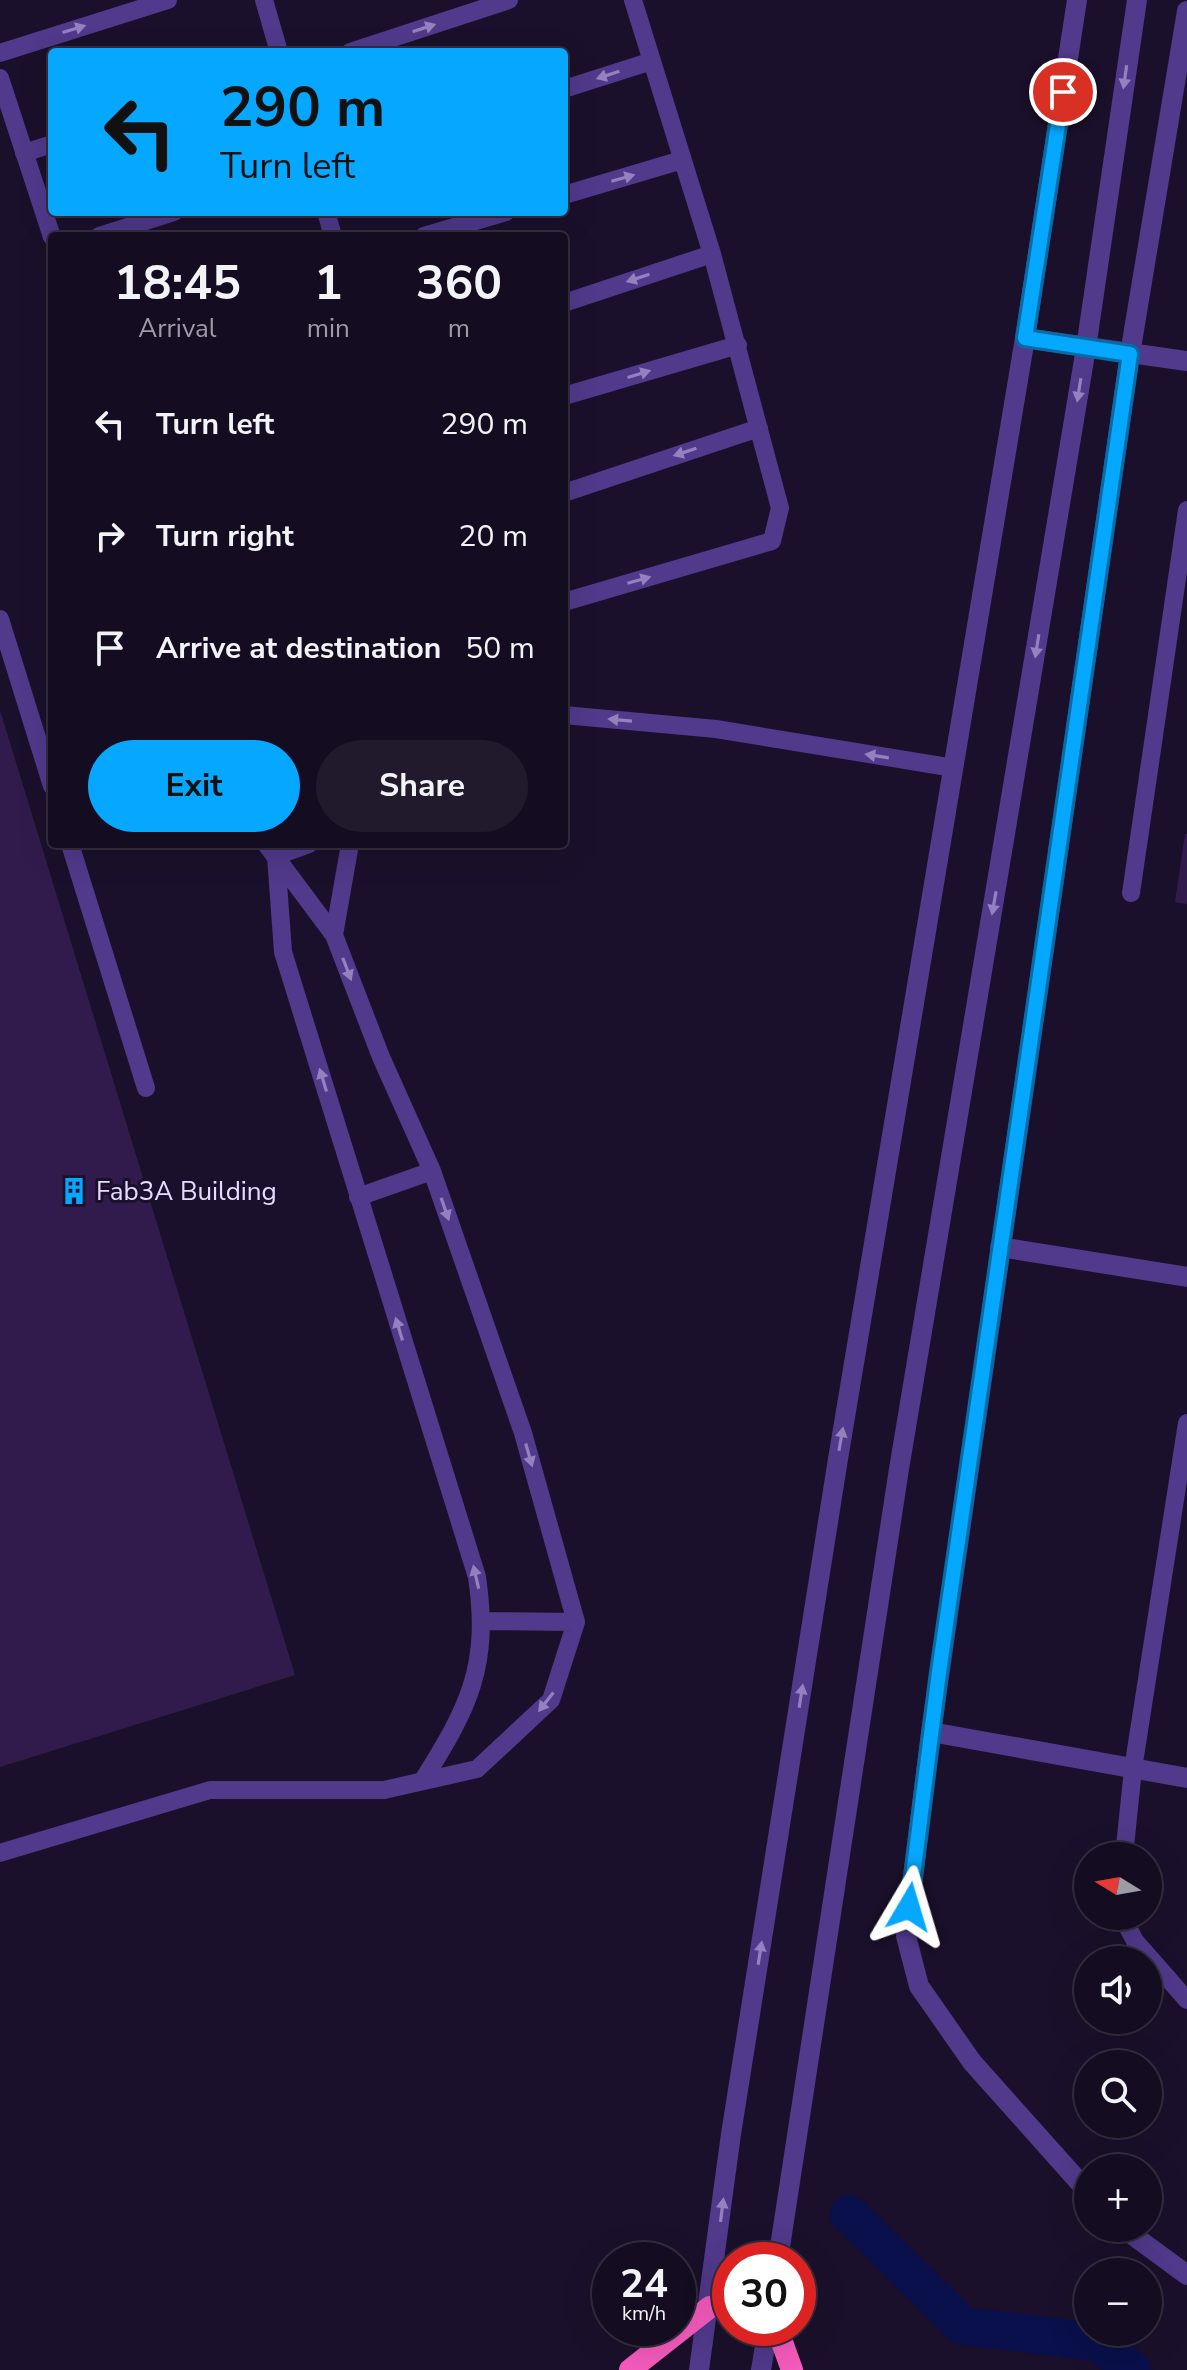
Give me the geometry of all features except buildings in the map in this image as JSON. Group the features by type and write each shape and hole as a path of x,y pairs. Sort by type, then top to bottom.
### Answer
{"highway":[{"path":"630,2370 710,2307"},
{"path":"783,2346 792,2370"}],"street":[{"path":"699,2370 710,2307 731,2134 833,1491 1025,338 1077,0"},
{"path":"781,2242 899,1469 1086,348 1137,0"},
{"path":"1074,2176 972,2062 919,1986 906,1936 931,1732 1130,354 1187,11"},
{"path":"1025,338 1187,361"},
{"path":"1000,1247 1187,1277"},
{"path":"931,1732 1187,1778"},
{"path":"1142,2242 1187,2275"},
{"path":"761,2370 765,2346"}],"lane":[{"path":"0,53 168,0"},
{"path":"264,0 278,48"},
{"path":"362,48 509,0"},
{"path":"568,601 772,541 780,508 712,254 633,0"},
{"path":"568,88 652,61"},
{"path":"0,78 50,232"},
{"path":"24,153 48,145"},
{"path":"568,194 682,160"},
{"path":"112,232 162,216"},
{"path":"438,232 492,216"},
{"path":"568,302 712,254"},
{"path":"568,395 738,345"},
{"path":"568,492 759,428"},
{"path":"1131,893 1187,510"},
{"path":"0,619 48,773"},
{"path":"568,715 716,729 954,768"},
{"path":"71,848 146,1088"},
{"path":"334,935 349,848"},
{"path":"0,1853 210,1790 384,1790 477,1769 551,1700 576,1622 523,1433 432,1171 381,1057 334,935 271,850"},
{"path":"271,850 283,952 477,1577 484,1621 482,1652 461,1720 423,1780"},
{"path":"358,1197 432,1171"},
{"path":"1125,1842 1133,1769 1187,1423"},
{"path":"484,1621 576,1622"},
{"path":"1129,1930 1135,1941 1187,2000"}],"waterway":[{"path":"849,2214 963,2326 1097,2342 1132,2370"}],"place":[{"name":"Fab3A Building","path":"74,1191"}],"route":[{"path":"909,1907 939,1672 1130,354 1025,338 1063,92"}]}
